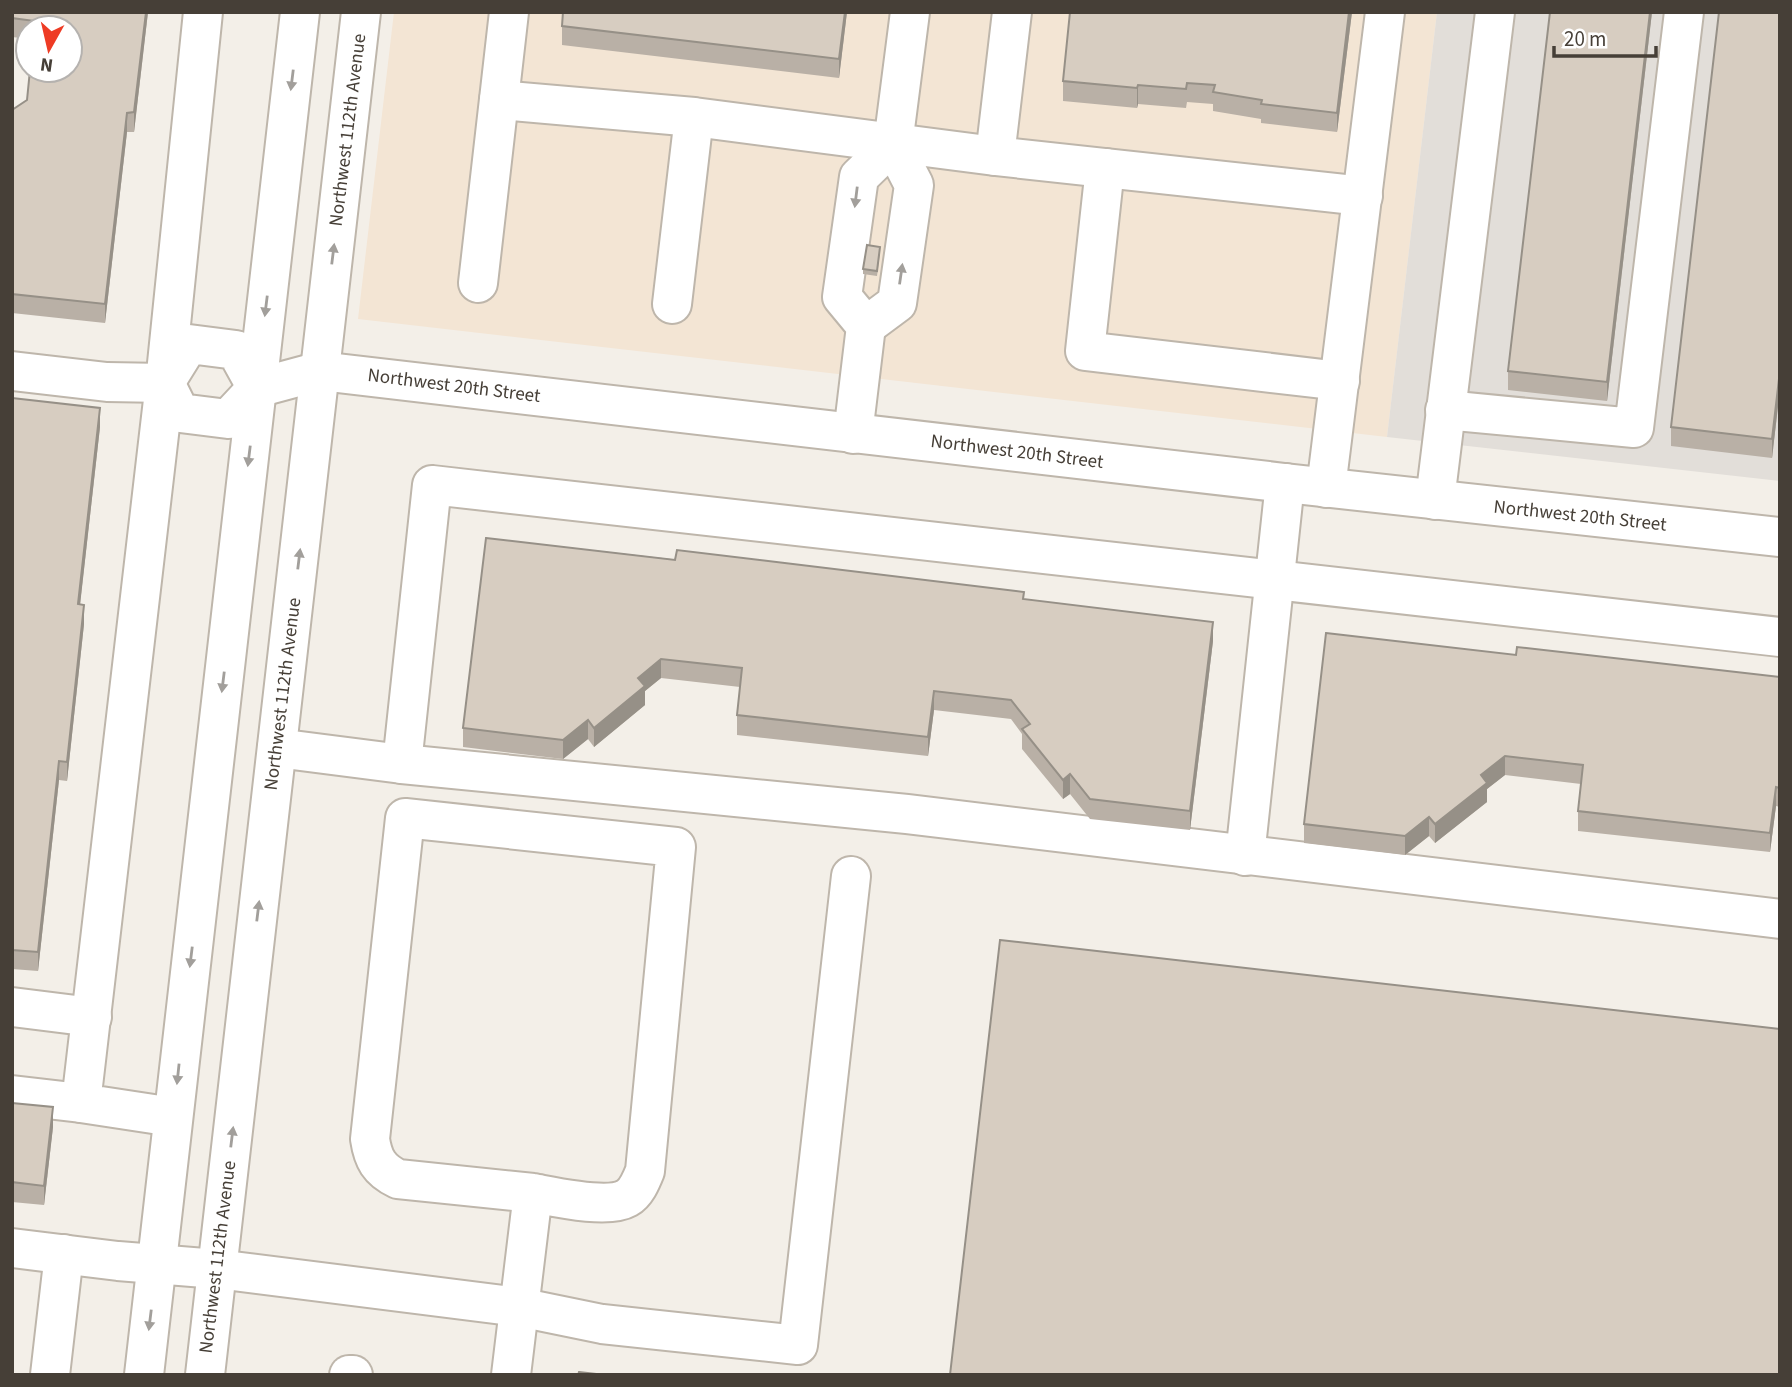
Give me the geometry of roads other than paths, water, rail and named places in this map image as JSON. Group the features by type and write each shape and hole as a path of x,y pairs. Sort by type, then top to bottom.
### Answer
{"street":[{"path":"81,1103 165,383 203,12"},
{"path":"144,1375 300,12"},
{"name":"Northwest 112th Avenue","path":"205,1375 361,12"},
{"path":"478,283 509,12"},
{"path":"853,433 866,326 897,303 914,185 894,144 909,12"},
{"path":"995,156 1012,12"},
{"path":"1326,488 1385,12"},
{"path":"1435,500 1494,12"},
{"path":"1445,410 1634,428 1684,12"},
{"path":"499,100 694,117 995,156 1363,196"},
{"path":"671,304 694,117"},
{"path":"866,326 842,297 859,177 894,144"},
{"path":"1105,168 1085,351 1340,381"},
{"path":"165,383 189,344 236,350 257,388"},
{"path":"12,371 107,382 165,383"},
{"name":"Northwest 20th Street","path":"257,388 320,371 1326,488 1780,537"},
{"path":"165,383 180,413 228,419 257,388"},
{"path":"1245,856 1285,483"},
{"path":"402,764 432,485 1780,637"},
{"path":"277,748 402,764 907,814 1780,919"},
{"path":"405,817 676,846 645,1171 640,1183 628,1198 613,1204 533,1193 398,1179 378,1166 373,1155 370,1139 405,817"},
{"path":"12,1248 217,1269 519,1307 602,1324 797,1345 851,876"},
{"path":"12,1007 92,1017"},
{"path":"12,1095 173,1117"},
{"path":"511,1375 533,1193"},
{"path":"50,1375 64,1254"}]}
